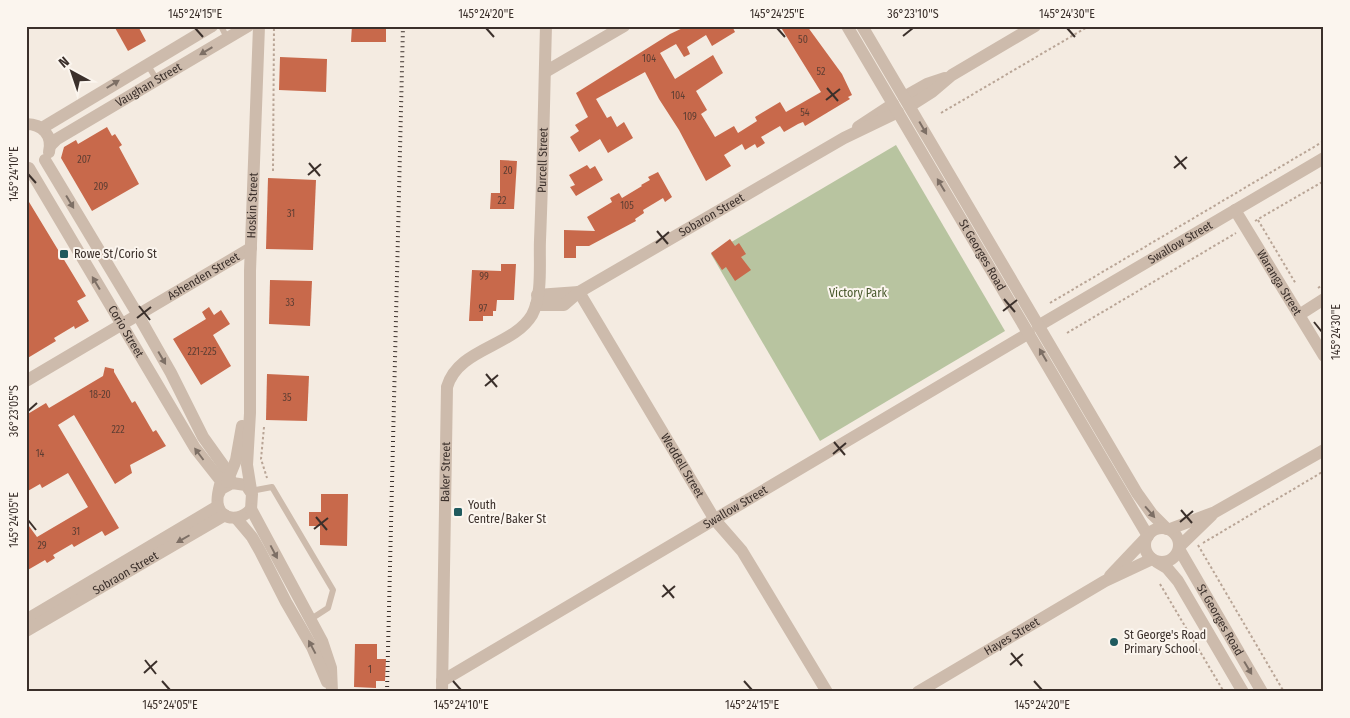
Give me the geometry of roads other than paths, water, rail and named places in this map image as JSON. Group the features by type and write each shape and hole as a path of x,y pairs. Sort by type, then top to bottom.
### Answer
{"street":[{"name":"Vaughan Street","path":"42,128 212,26"},
{"name":"Vaughan Street","path":"51,145 57,139 248,26"},
{"name":"Hoskin Street","path":"251,491 247,465 250,413 251,248 259,26"},
{"name":"Purcell Street","path":"536,300 546,26"},
{"path":"545,72 624,26"},
{"path":"907,101 932,92 952,75 1035,26"},
{"name":"St Georges Road","path":"856,28 879,54 907,101 932,157"},
{"name":"St Georges Road","path":"856,28 867,60 895,108 932,157 1134,499 1147,537"},
{"path":"867,60 879,54"},
{"name":"Sobaron Street","path":"536,300 564,305 579,292 907,101"},
{"path":"26,124 42,128 46,132 51,145 45,160 41,164 28,167"},
{"name":"Swallow Street","path":"442,686 1034,329 1324,158"},
{"name":"Corio Street","path":"45,160 138,315 229,481"},
{"name":"Corio Street","path":"28,167 120,326 195,448 220,481 224,509 252,538 312,647 331,692"},
{"name":"Waranga Street","path":"1235,210 1324,356"},
{"name":"Ashenden Street","path":"26,381 251,248"},
{"name":"Weddell Street","path":"579,292 715,520 742,551 825,690"},
{"path":"1299,315 1324,299"},
{"name":"Baker Street","path":"442,686 447,387 454,372 473,357 523,325 536,300"},
{"name":"Hoskin Street","path":"229,481 236,460 249,385"},
{"path":"1215,512 1179,548 1173,559 1163,562 1154,560 1145,549 1147,537 1156,529 1168,529 1215,512 1324,450"},
{"path":"229,481 246,485 251,491 254,500 251,509 244,516 224,509 229,481"},
{"name":"St Georges Road","path":"1134,499 1168,529"},
{"name":"Sobraon Street","path":"26,620 224,509"},
{"name":"Sobraon Street","path":"26,631 224,509"},
{"name":"Corio Street","path":"251,509 327,652 331,692"},
{"path":"1168,529 1177,536 1179,548"},
{"name":"Hayes Street","path":"1105,581 1147,537"},
{"name":"St Georges Road","path":"1179,548 1262,692"},
{"name":"St Georges Road","path":"1154,560 1167,568 1182,589 1243,692"},
{"name":"Hayes Street","path":"918,692 1105,581 1154,560"},
{"path":"1182,589 1197,581"},
{"path":"1202,622 1217,614"}],"lane":[{"path":"221,26 228,38"},
{"path":"147,64 157,80"},
{"path":"251,491 272,487 334,590 328,608 311,619"}],"railway":[{"path":"387,692 403,26"}],"place":[{"name":"Rowe St/Corio St","path":"64,254"},
{"name":"Youth Centre/Baker St","path":"458,512"},
{"name":"St George's Road Primary School","path":"1114,642"}],"park label":[{"name":"Victory Park","path":"858,293"}]}
